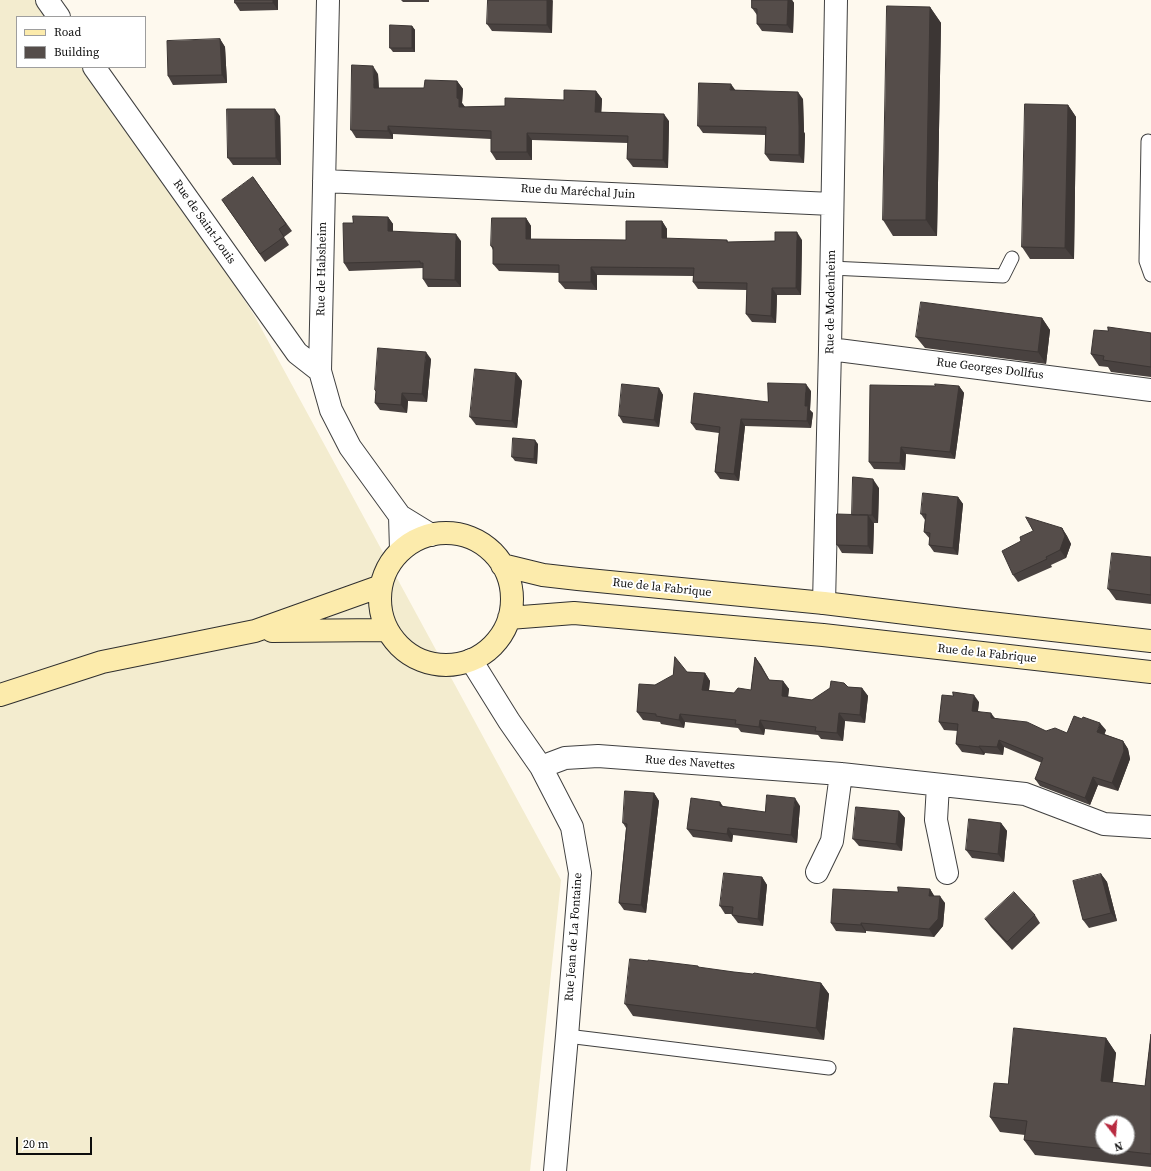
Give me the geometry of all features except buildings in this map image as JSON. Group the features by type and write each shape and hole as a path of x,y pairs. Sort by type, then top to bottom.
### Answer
{"main road":[{"path":"447,533 464,535 479,542 492,552 502,564 508,577 512,605 509,618 501,635 488,650 471,660 452,664 433,663 415,657 399,645 387,630 381,608 381,586 385,573 392,560 401,550 415,540 431,535 447,533"},
{"name":"Rue de la Fabrique","path":"502,564 544,575 824,603 1151,641"},
{"path":"0,695 102,662 255,631 381,586"},
{"path":"823,635 824,603"},
{"name":"Rue de la Fabrique","path":"509,618 574,613 823,635 1151,672"},
{"path":"255,631 387,630"}],"street":[{"path":"47,0 58,16"},
{"name":"Rue de Habsheim","path":"328,0 320,371 331,410 350,446 400,516 431,535"},
{"name":"Rue de Modenheim","path":"824,603 836,0"},
{"name":"Rue de Saint-Louis","path":"95,68 297,353 320,371"},
{"name":"Rue du Maréchal Juin","path":"324,181 832,204"},
{"name":"Rue Georges Dollfus","path":"830,349 1151,390"},
{"path":"400,516 401,550"},
{"name":"Rue Jean de La Fontaine","path":"471,660 509,721 541,767 572,827 580,873 555,1171"},
{"name":"Rue des Navettes","path":"541,767 565,758 598,756 841,774 1025,794 1104,824 1151,827"},
{"path":"817,872 832,840 841,774"},
{"path":"938,785 936,820 946,873"}],"lane":[{"path":"1148,141 1146,261 1151,275"},
{"path":"831,268 1003,276 1012,258"},
{"path":"567,1036 829,1068"}],"shaded area":[{"path":"0,0 43,0 55,16 16,16 16,68 94,68 254,315 561,880 530,1171 0,1171"}]}
